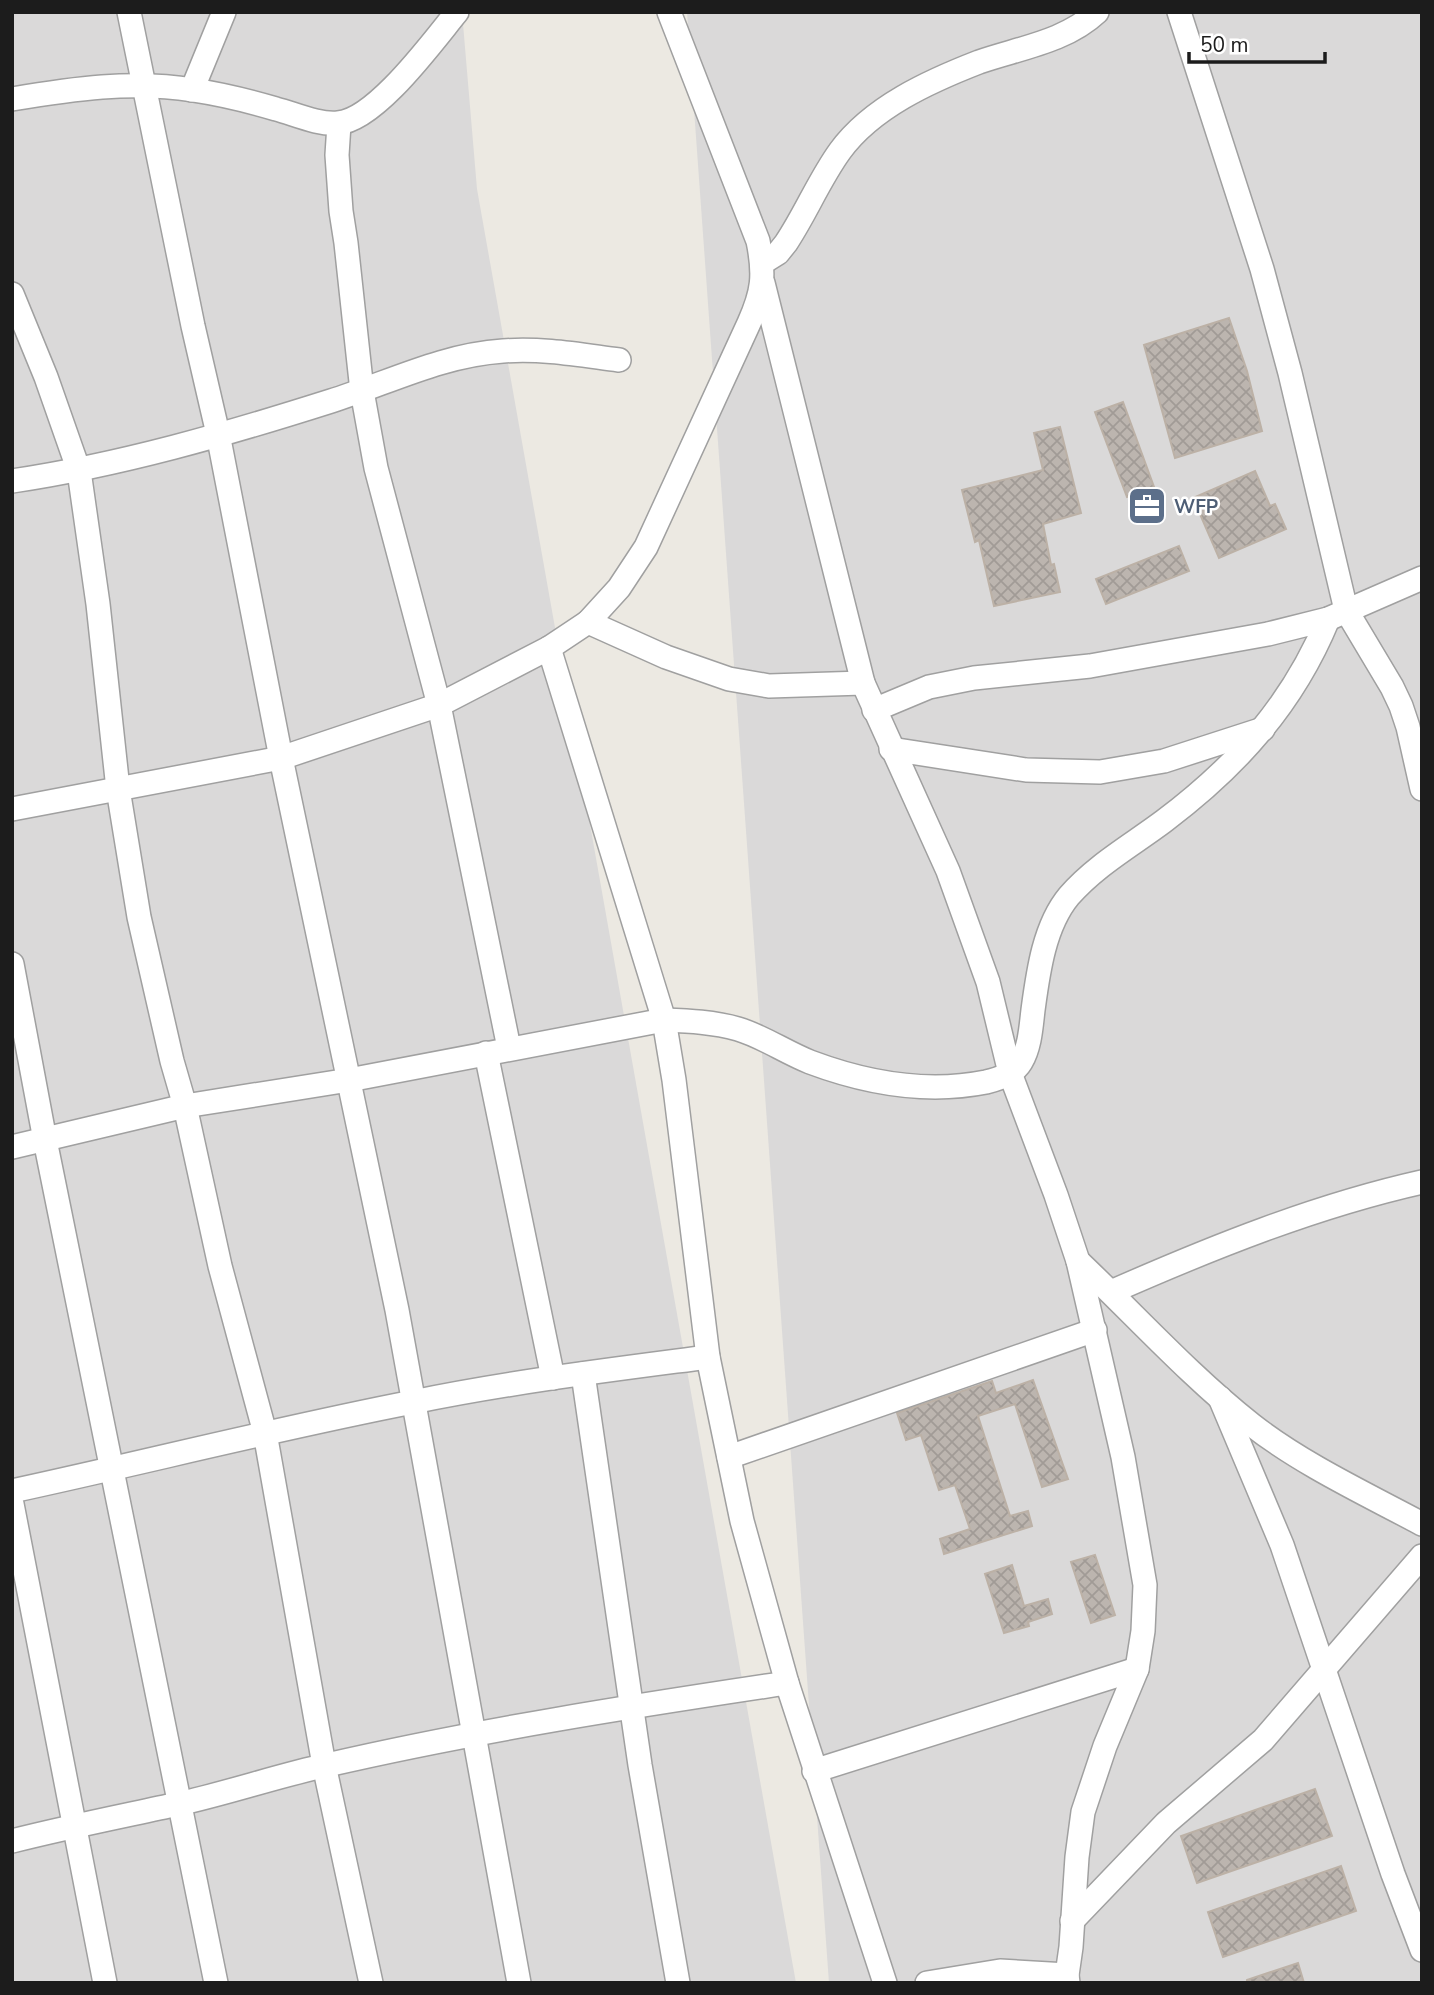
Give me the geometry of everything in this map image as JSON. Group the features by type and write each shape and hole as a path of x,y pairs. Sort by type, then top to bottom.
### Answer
{"street":[{"path":"129,12 415,1401 519,1983"},
{"path":"192,90 224,12"},
{"path":"12,99 92,86 144,86 192,90 307,119 339,124 363,113 385,97 457,12"},
{"path":"669,12 758,241 762,273 863,683 948,871 988,982 1010,1073 1056,1195 1077,1261 1123,1457 1145,1585 1143,1631 1137,1669 1105,1746 1083,1812 1067,1979 1000,1971 927,1983"},
{"path":"12,809 281,758 439,705 548,648 588,622 619,588 646,547 750,323 758,304 762,273 786,243 822,178 842,149 865,125 899,100 983,61 1032,47 1065,33 1097,12"},
{"path":"1179,12 1262,269 1290,373 1337,615 1392,687 1408,727 1422,789"},
{"path":"339,124 337,155 341,211 362,391 376,468 439,705 509,1048"},
{"path":"12,294 46,377 79,471 99,604 118,789 139,917 220,1266 265,1433 324,1765 371,1983"},
{"path":"12,481 79,471 218,434 362,391 461,356 544,349 619,360"},
{"path":"874,710 929,687 974,678 1090,666 1268,634 1337,615 1422,578"},
{"path":"12,1147 185,1106 349,1080 664,1020 695,1021 739,1030 809,1061 872,1082 910,1086 969,1084 998,1079 1010,1073 1024,1056 1030,1038 1043,955 1052,924 1068,898 1103,865 1200,794 1231,765 1263,729 1295,685 1337,615"},
{"path":"588,622 666,657 729,679 769,686 863,683"},
{"path":"548,648 664,1020 676,1093 708,1357 742,1521 814,1771 885,1983"},
{"path":"891,749 1026,770 1100,772 1164,761 1263,729"},
{"path":"12,964 45,1140 216,1983"},
{"path":"486,1053 553,1378"},
{"path":"1111,1292 1246,1237 1380,1191 1422,1182"},
{"path":"1077,1261 1171,1354 1255,1427 1422,1524"},
{"path":"730,1457 1095,1330"},
{"path":"12,1490 415,1401 553,1378 708,1357"},
{"path":"583,1374 631,1706 678,1983"},
{"path":"1220,1398 1282,1545 1392,1874 1422,1950"},
{"path":"12,1504 105,1983"},
{"path":"1072,1922 1166,1823 1263,1740 1422,1556"},
{"path":"814,1771 1137,1669"},
{"path":"12,1841 179,1804 324,1765 474,1734 631,1706 787,1683"}],"shaded area":[{"path":"12,12 462,12 477,189 796,1983 12,1983"},
{"path":"687,12 1422,12 1422,1983 829,1983"}],"building":[{"path":"1229,318 1247,371 1262,431 1175,458 1144,345"},
{"path":"1123,402 1154,487 1127,497 1095,412"},
{"path":"1060,427 1081,513 1043,524 1051,565 1054,564 1060,592 994,606 979,540 975,542 962,490 1043,470 1034,433"},
{"path":"1255,471 1270,506 1275,504 1286,529 1219,558 1193,498"},
{"path":"1179,546 1189,571 1106,604 1096,579"},
{"path":"1033,1380 1068,1479 1042,1487 1015,1404 978,1416 1010,1516 1028,1511 1032,1526 944,1554 940,1539 970,1529 955,1485 939,1490 921,1435 906,1440 897,1413 992,1381 996,1393"},
{"path":"1095,1555 1115,1615 1091,1623 1071,1562"},
{"path":"1012,1565 1024,1606 1048,1599 1052,1614 1028,1622 1029,1626 1004,1633 985,1574"},
{"path":"1315,1789 1332,1836 1197,1883 1181,1836"},
{"path":"1341,1866 1356,1911 1223,1957 1208,1912"},
{"path":"1298,1963 1304,1983 1247,1983 1247,1980"}],"place":[{"name":"WFP","path":"1147,506"}]}
